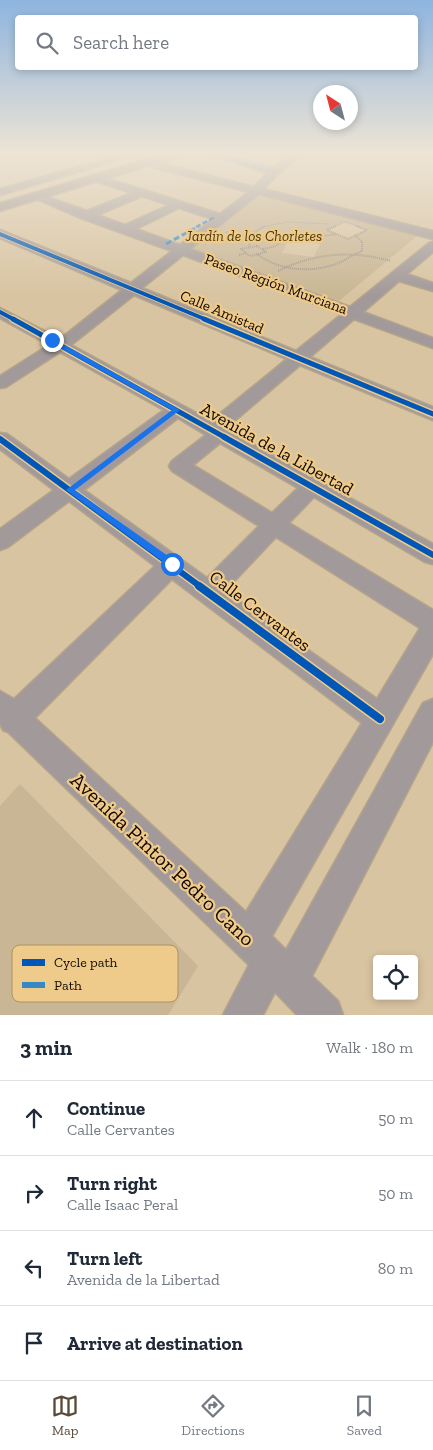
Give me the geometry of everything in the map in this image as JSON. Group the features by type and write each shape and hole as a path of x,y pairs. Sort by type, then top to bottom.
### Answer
{"main road":[{"path":"0,207 21,200"}],"street":[{"name":"Paseo Región Murciana","path":"46,200 355,312 433,343"},
{"path":"86,216 123,200"},
{"path":"163,200 215,221"},
{"path":"3,376 68,340 243,200"},
{"path":"293,200 433,236"},
{"path":"124,230 177,205"},
{"path":"166,244 215,221"},
{"name":"Calle Amistad","path":"0,234 433,414"},
{"path":"215,432 433,246"},
{"path":"404,271 433,287"},
{"name":"Avenida de la Libertad","path":"0,312 433,555"},
{"path":"0,541 177,410"},
{"name":"Avenida de la Libertad","path":"215,432 178,466 433,623"},
{"name":"Calle Cervantes","path":"0,439 380,718"},
{"path":"209,592 312,486"},
{"path":"6,712 172,564"},
{"path":"242,1015 270,961 380,718 433,630"},
{"name":"Avenida Pintor Pedro Cano","path":"6,712 270,961 324,1015"},
{"path":"270,961 433,713"}],"path":[{"path":"215,221 248,236 284,240 337,234"},
{"path":"248,236 256,229 272,223 291,221 336,226"},
{"path":"345,222 367,230 348,239 337,234 326,230 345,222"},
{"path":"248,236 250,247"},
{"path":"257,254 264,261 285,267 307,268 332,265 362,251 362,242 355,236"},
{"path":"262,250 276,246 284,240"},
{"path":"257,246 266,252 250,256 242,250 250,247 257,246"},
{"path":"231,256 246,253"},
{"path":"265,280 285,267 314,258 352,255 386,259 404,271"}],"green space":[{"name":"Jardín de los Chorletes","path":"248,200 280,200 417,236 339,301 189,248","holes":["345,222 366,230 348,239 327,230","288,240 319,244 314,257 282,253"]},
{"path":"20,784 177,945 12,945 12,1002 176,1002 168,1015 0,1015 0,806"},
{"path":"178,946 198,966 178,999"}],"marked path":[{"path":"166,244 215,217"}],"cycle path":[{"path":"0,234 433,414"},
{"path":"0,312 433,555"},
{"path":"0,439 380,719"}],"route":[{"path":"52,340 177,410 70,490 172,564"}]}
